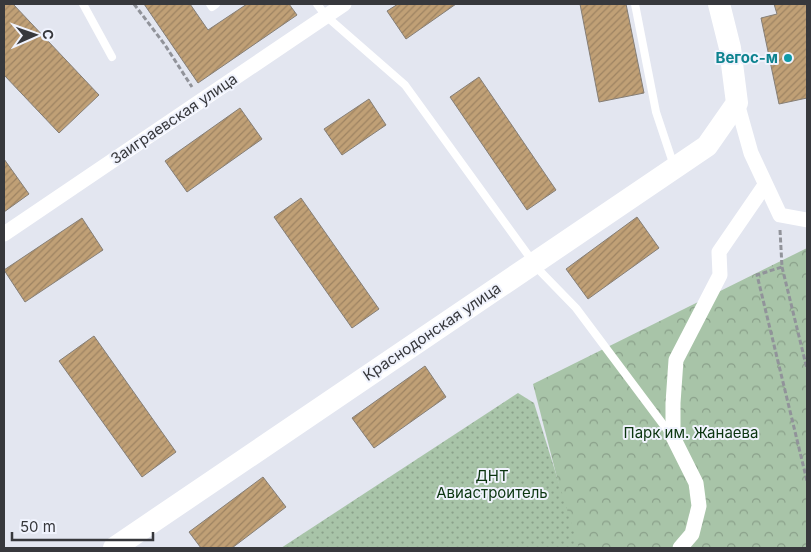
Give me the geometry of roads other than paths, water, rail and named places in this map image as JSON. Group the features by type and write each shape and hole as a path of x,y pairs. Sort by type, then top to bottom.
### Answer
{"street":[{"name":"Заиграевская улица","path":"4,234 201,100 321,10 344,4"},
{"path":"719,4 730,48 737,103 751,153 780,215 807,220"},
{"name":"Краснодонская улица","path":"114,548 707,146 737,103"},
{"path":"680,548 692,534 699,506 696,483 673,437 676,360 720,275 719,252 765,185"}],"lane":[{"path":"83,4 112,57"},
{"path":"210,4 212,6 216,4"},
{"path":"635,4 656,112 675,168"},
{"path":"321,10 404,85 539,270 576,308 673,437"}],"place":[{"name":"Вегос-м","path":"788,58"}],"park label":[{"name":"Парк им. Жанаева","path":"691,433"},
{"name":"ДНТ Авиастроитель","path":"492,484"}]}
